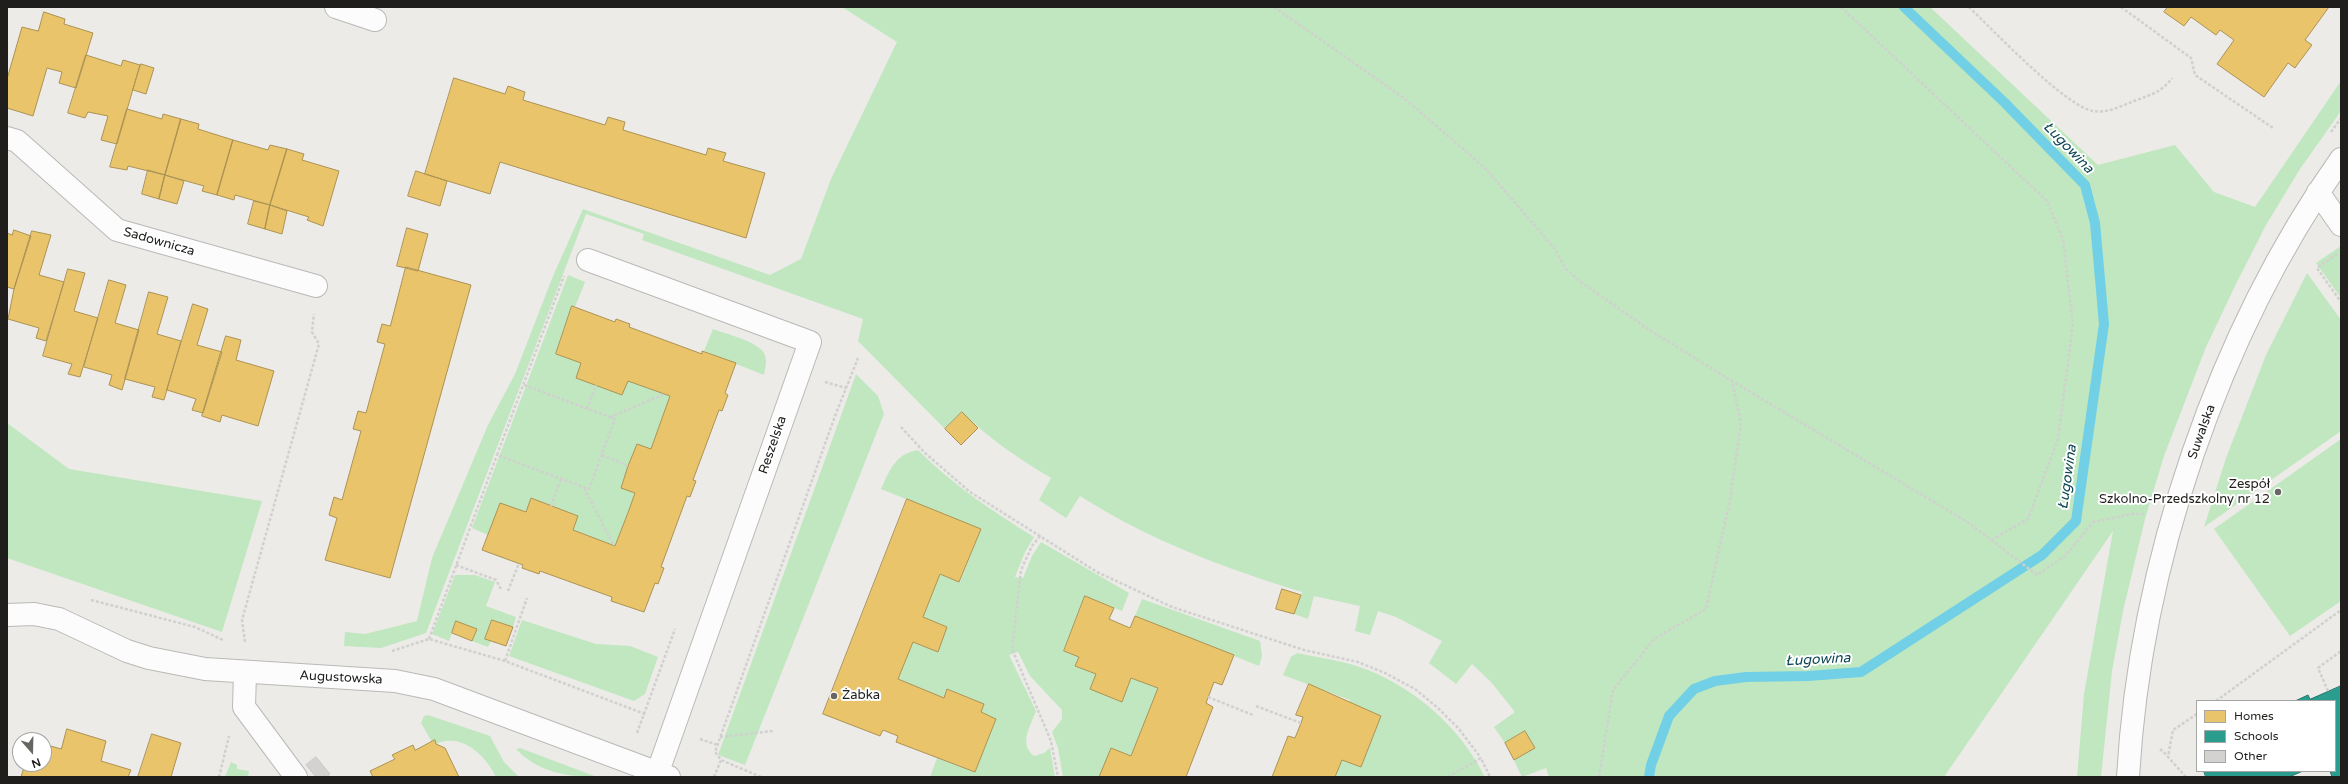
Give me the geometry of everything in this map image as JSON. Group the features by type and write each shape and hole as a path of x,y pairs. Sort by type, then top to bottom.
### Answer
{"street":[{"path":"336,7 375,20"},
{"name":"Sadownicza","path":"7,138 17,141 117,230 316,286"},
{"name":"Suwalska","path":"2128,777 2138,677 2160,560 2191,461 2220,384 2265,284 2318,192 2341,159"},
{"path":"2318,192 2341,224"},
{"name":"Reszelska","path":"588,260 810,342 661,775"},
{"name":"Augustowska","path":"7,615 34,614 59,620 128,651 149,658 205,669 245,673 395,681 434,689 661,775"},
{"path":"245,673 244,707 296,777"}],"path":[{"path":"1274,7 1404,98 1485,168 1555,248 1565,268 1581,282 1648,329 1993,539 2037,575 2064,556 2093,522 2132,514 2151,514 2173,520"},
{"path":"1841,7 2047,200 2063,239 2073,324 2058,439 2028,519 1993,539"},
{"path":"1969,7 2065,96 2091,111 2102,112 2116,108 2164,89 2172,78"},
{"path":"2121,7 2191,58 2195,75 2273,128"},
{"path":"2341,251 2317,268 2341,302"},
{"path":"428,639 567,269"},
{"path":"246,647 242,620 318,344"},
{"path":"761,777 721,760 715,752 835,416 858,358"},
{"path":"1599,777 1613,690 1654,639 1706,609 1730,500 1741,423 1732,381"},
{"path":"498,455 589,489 602,456 615,419 524,385"},
{"path":"587,409 596,385"},
{"path":"609,417 665,394"},
{"path":"901,427 925,453 970,492 1097,572 1172,607 1304,650 1358,662 1385,673 1415,689 1438,708 1459,729 1481,758 1490,777"},
{"path":"602,456 628,466"},
{"path":"551,506 561,479"},
{"path":"584,487 614,546"},
{"path":"1040,536 1029,551 1021,570 1012,649 1051,741 1058,777"},
{"path":"508,591 519,563"},
{"path":"456,565 496,580 501,589"},
{"path":"505,661 527,598"},
{"path":"90,599 195,627 229,643"},
{"path":"2217,700 2341,610"},
{"path":"642,720 677,624"},
{"path":"386,653 428,639 505,661 645,714"},
{"path":"2328,691 2318,668 2341,651"},
{"path":"1208,697 1253,715"},
{"path":"1256,706 1301,723"},
{"path":"219,777 228,739 244,707"},
{"path":"2186,777 2168,757 2172,730 2196,715"},
{"path":"720,737 773,731"},
{"path":"1448,777 1481,758"},
{"path":"714,777 721,760"}],"green space":[{"path":"842,7 1930,7 2098,165 2175,145 2214,192 2255,207 2341,81 2341,111 2300,169 2266,225 2206,347 2164,456 2145,519 2123,611 2112,671 2101,777 2077,777 2084,694 2113,531 1944,777 1549,777 1546,768 1522,777 1514,760 1525,731 1505,743 1494,727 1515,712 1491,682 1472,664 1456,684 1429,663 1442,641 1396,617 1378,611 1370,635 1355,631 1360,606 1314,596 1308,619 1294,614 1302,592 1244,573 1188,552 1106,512 1080,496 1066,518 1039,500 1051,478 1004,448 982,431 962,412 945,429 858,341 863,319 642,240 644,234 586,214 426,633 381,648 344,646 345,632 365,634 417,621 432,558 488,425 515,374 553,276 583,209 770,275 801,259 831,179 897,42"},
{"path":"2341,246 2341,298 2316,263"},
{"path":"2307,273 2341,320 2341,431 2204,527 2226,458 2266,355"},
{"path":"568,275 585,282 575,307 572,306 556,354 670,396 651,449 637,444 621,487 635,493 615,546 573,530 578,516 532,499 526,512 488,535 472,528"},
{"path":"713,329 748,341 760,349 766,358 764,375 704,351"},
{"path":"856,374 878,396 884,414 745,765 718,755"},
{"path":"7,423 69,469 262,501 222,632 7,558"},
{"path":"2341,439 2341,601 2290,636 2214,529"},
{"path":"918,450 945,475 973,497 1034,537 1025,552 1015,577 1023,578 1032,556 1041,542 1129,593 1122,611 1085,596 1064,651 1079,657 1075,666 1096,674 1122,701 1131,678 1158,688 1131,756 1111,748 1099,777 1063,777 1058,748 1052,732 1062,719 1062,710 1030,676 1018,652 1009,655 1036,711 1027,734 1027,746 1029,751 1034,756 1044,753 1050,748 1055,777 930,777 937,758 975,772 996,719 981,712 984,704 948,689 944,698 898,679 913,642 938,652 947,627 923,617 940,574 960,582 981,529 881,489 894,464 904,455"},
{"path":"455,575 475,575 495,582 486,606 516,617 513,627 492,620 485,639 491,641 488,647 472,641 477,629 456,622 449,641 432,634"},
{"path":"1142,599 1260,641 1262,656 1259,666 1135,616"},
{"path":"522,620 596,644 630,646 658,657 645,694 634,701 509,656"},
{"path":"1297,653 1342,662 1368,670 1387,679 1421,700 1450,727 1475,759 1485,777 1335,777 1342,760 1361,767 1381,716 1349,703 1350,700 1283,675 1291,657"},
{"path":"428,715 490,736 504,762 519,777 496,777 486,761 472,748 464,744 455,741 446,741 436,744 435,740 432,742 421,723 424,716"},
{"path":"520,748 597,777 575,776 554,772 543,768 524,757 516,749"},
{"path":"231,762 237,765 237,769 249,771 248,777 225,777"}],"building: Homes":[{"path":"2168,7 2329,7 2305,40 2312,45 2295,68 2288,63 2264,97 2217,64 2234,40 2220,30 2216,35 2191,17 2184,26 2164,12"},
{"path":"44,12 65,19 64,24 93,33 76,88 59,83 62,72 47,68 33,116 7,108 7,79 22,27 38,31"},
{"path":"86,55 121,66 123,60 140,65 117,144 101,140 108,116 88,112 85,118 68,113"},
{"path":"141,64 154,68 146,94 133,90"},
{"path":"454,78 505,94 508,86 525,92 523,100 605,125 608,117 625,122 623,130 706,155 708,148 726,153 723,161 765,173 746,238 500,162 490,194 425,174"},
{"path":"127,109 162,119 163,114 181,119 165,175 128,166 127,170 110,167"},
{"path":"181,119 199,124 198,129 233,140 217,195 202,191 204,186 165,175"},
{"path":"233,140 268,150 270,145 287,149 270,205 235,195 234,200 217,195"},
{"path":"287,149 304,154 302,160 339,171 323,226 307,220 309,217 270,205"},
{"path":"148,170 165,175 159,199 142,194"},
{"path":"416,171 447,181 440,206 408,196"},
{"path":"165,175 184,181 177,204 159,199"},
{"path":"254,201 270,205 265,229 248,224"},
{"path":"270,205 287,211 282,234 265,229"},
{"path":"407,228 428,234 418,271 397,266"},
{"path":"14,230 31,236 14,289 7,287 7,233 12,235"},
{"path":"32,231 51,235 39,275 64,282 46,341 36,338 39,328 8,319 14,289"},
{"path":"406,267 471,285 390,578 325,560 337,518 329,515 334,497 342,500 361,431 353,429 358,411 366,413 385,344 377,342 382,324 390,326"},
{"path":"68,269 85,273 74,311 98,318 80,377 68,374 72,364 43,356"},
{"path":"109,280 126,285 115,323 139,330 122,390 109,385 112,375 84,367"},
{"path":"149,292 168,297 157,334 181,341 164,400 152,397 155,387 125,379"},
{"path":"193,304 208,309 197,345 222,352 203,413 192,410 196,399 167,390"},
{"path":"572,306 615,322 616,319 630,324 629,327 702,354 702,351 736,363 725,393 728,395 722,411 719,410 693,480 696,481 690,497 687,496 661,567 664,568 658,584 655,583 644,612 611,601 612,597 540,571 539,574 522,568 523,565 482,550 500,503 526,512 531,498 578,516 573,530 615,546 629,510 635,493 621,488 628,466 637,444 651,449 670,396 628,381 622,395 576,378 581,363 556,354"},
{"path":"226,336 241,340 236,360 274,371 258,426 222,415 220,422 202,416"},
{"path":"962,412 978,428 961,445 945,429"},
{"path":"907,499 981,529 959,582 940,574 923,617 947,627 938,652 913,642 898,679 944,698 947,689 984,704 981,712 996,719 975,772 896,742 898,736 883,730 880,736 823,714"},
{"path":"1282,589 1301,595 1294,614 1276,609"},
{"path":"1085,596 1114,608 1109,619 1130,628 1135,616 1234,655 1222,685 1214,682 1206,703 1213,707 1186,777 1099,777 1111,748 1131,756 1158,688 1131,678 1122,702 1090,689 1096,674 1075,666 1079,657 1064,651"},
{"path":"492,620 513,627 506,646 485,639"},
{"path":"456,621 477,629 472,641 452,633"},
{"path":"1309,684 1381,716 1361,767 1342,760 1335,777 1272,777 1288,736 1295,738 1301,723 1303,717 1296,715"},
{"path":"67,729 106,741 101,761 131,770 128,777 21,777 23,772 52,772 52,746 61,749"},
{"path":"1525,731 1535,748 1514,760 1505,743"},
{"path":"152,734 181,743 171,777 138,777"},
{"path":"435,740 436,744 445,748 459,777 373,777 370,771 395,759 392,755 413,745 415,750"}],"building: Schools":[{"path":"2341,686 2341,777 2332,777 2330,772 2336,772 2336,700 2297,700 2308,695 2310,699"},
{"path":"2204,772 2301,772 2289,777 2206,777"}],"building: Other":[{"path":"316,757 330,774 327,777 316,777 306,765"}],"waterway":[{"name":"Ługowina","path":"1649,777 1651,765 1669,716 1694,689 1715,681 1746,677 1808,676 1861,672 2042,555 2076,521 2104,324 2095,223 2085,185 2005,103 1904,7"}],"place":[{"name":"Zespół Szkolno-Przedszkolny nr 12","path":"2278,492"},
{"name":"Żabka","path":"834,696"}]}
